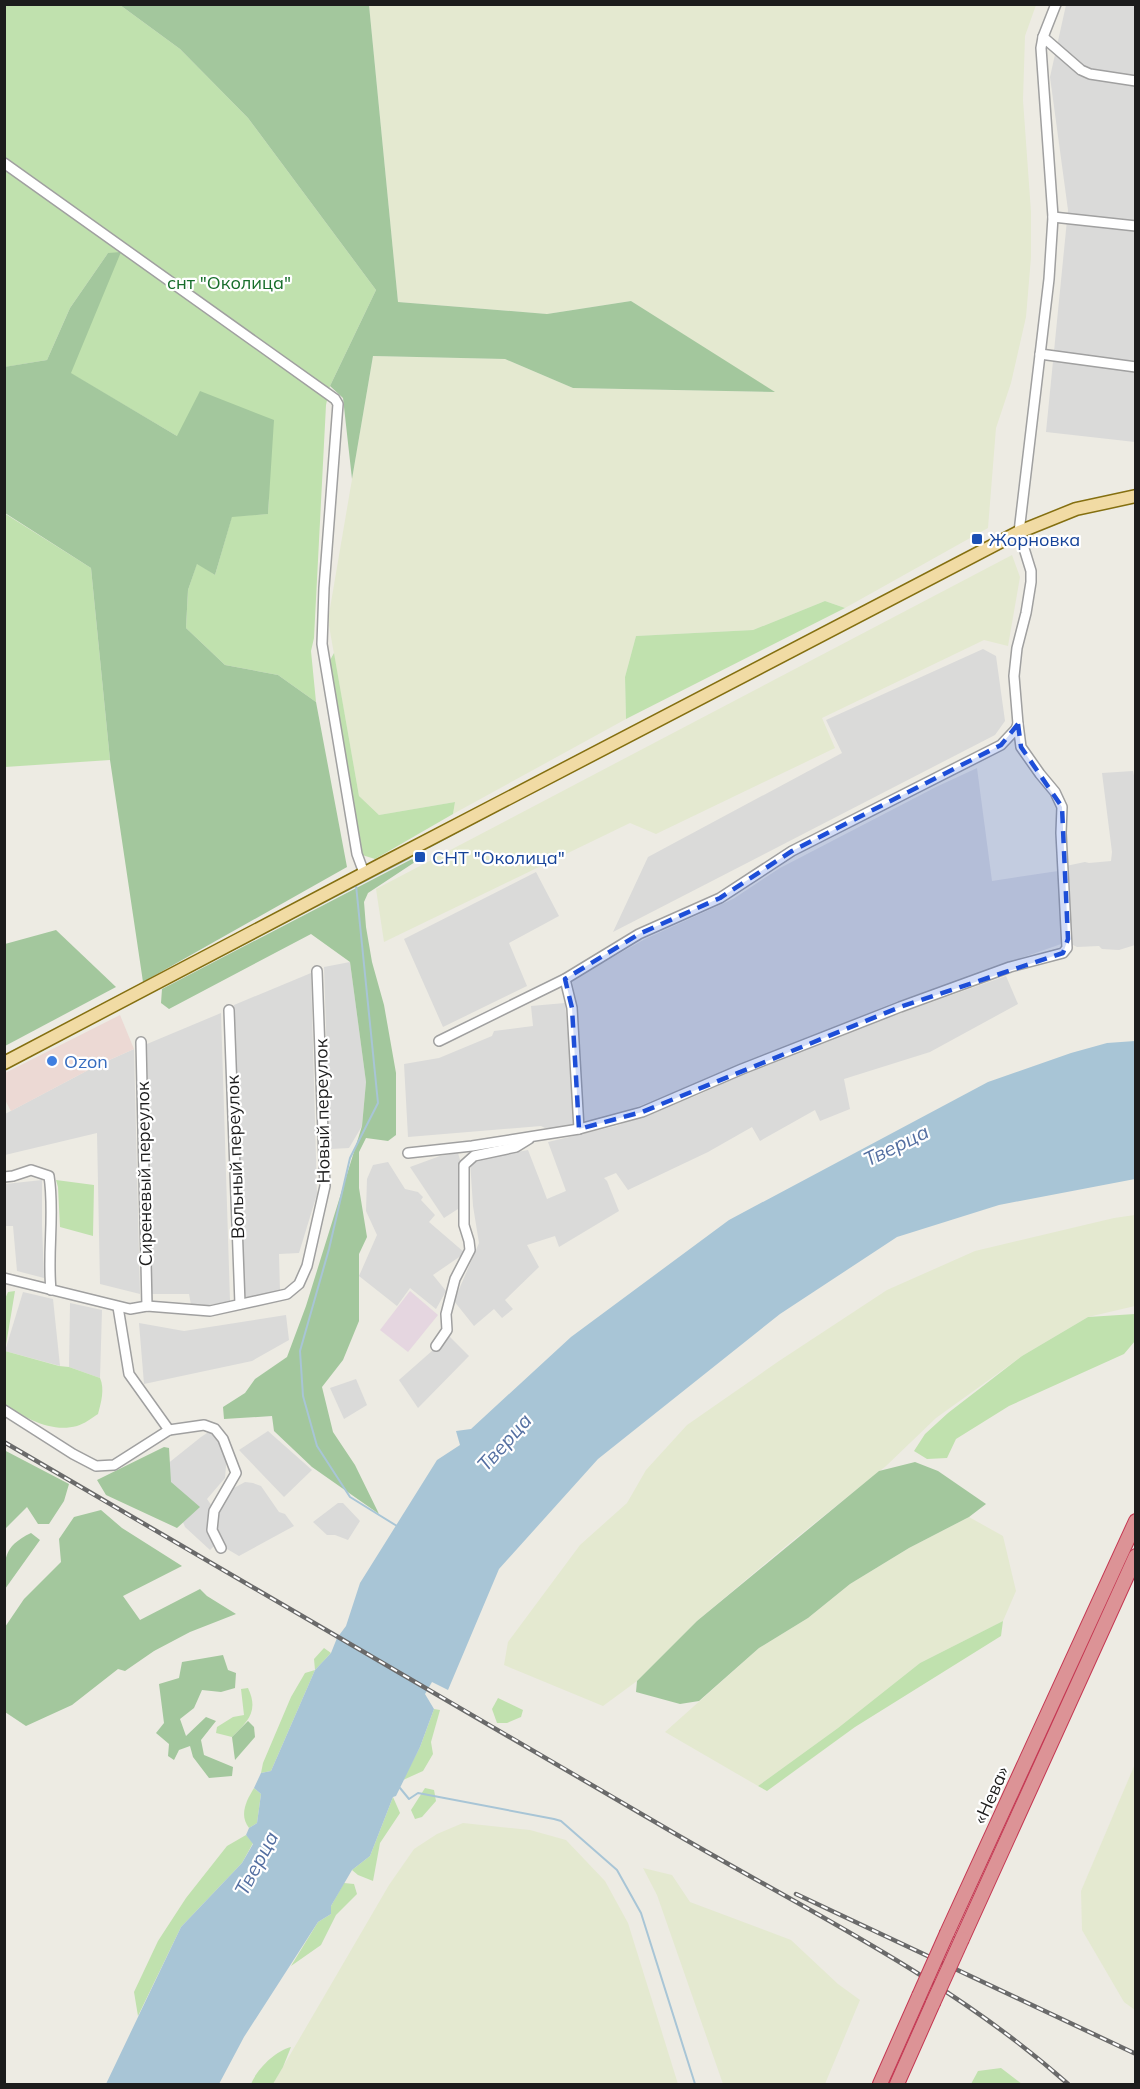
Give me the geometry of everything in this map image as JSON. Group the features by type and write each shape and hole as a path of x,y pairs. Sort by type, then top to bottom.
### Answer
{"highway":[{"name":"«Нева»","path":"880,2085 1136,1521"},
{"name":"«Нева»","path":"897,2085 1136,1556"}],"main road":[{"path":"4,1063 1019,532 1084,507 1136,496"}],"street":[{"path":"408,1152 472,1146 579,1129 642,1112 742,1069 900,1007 1010,967 1063,953 1068,948 1062,807 1055,792 1022,747 1014,676 1017,648 1031,582 1031,571 1019,532 1049,279 1053,217 1041,48 1056,4"},
{"path":"1043,37 1081,70 1090,74 1136,81"},
{"path":"4,163 338,404 322,644 357,854 364,873"},
{"path":"1053,217 1136,226"},
{"path":"1040,354 1136,367"},
{"path":"439,1041 565,979 639,934 720,898 792,851 1001,745 1018,724"},
{"name":"Новый переулок","path":"240,1304 287,1294 299,1284 307,1266 325,1185 318,970"},
{"path":"565,979 572,1008 579,1129"},
{"name":"Вольный переулок","path":"230,1010 240,1304"},
{"name":"Сиреневый переулок","path":"141,1042 147,1306"},
{"path":"436,1346 447,1330 446,1314 455,1280 470,1250 464,1225 464,1165 474,1156 516,1148 533,1136"},
{"path":"4,1177 31,1170 49,1176 52,1199 49,1271 51,1290"},
{"path":"4,1278 130,1310 147,1306 210,1311 240,1304"},
{"path":"118,1307 124,1357 129,1374 169,1430"},
{"path":"4,1410 96,1466 114,1465 169,1430 204,1425 215,1429 223,1439 236,1473 214,1511 212,1530 221,1548"}],"highlighted area":[{"path":"1018,724 1021,747 1062,807 1068,939 1063,953 900,1007 642,1112 579,1129 572,1008 565,979 639,934 720,898 792,851 1001,745"}],"shaded area":[{"path":"1066,5 1135,5 1135,442 1046,432 1068,210 1050,77"},
{"path":"983,649 996,656 1005,721 995,735 613,932 648,857 842,753 826,720"},
{"path":"977,768 992,881 1058,871 1066,938 1064,943 893,1003 632,1109 583,1123 578,1077 576,1001 572,980 645,939 733,899 780,868"},
{"path":"1133,771 1136,785 1135,945 1119,950 1102,949 1099,946 1077,947 1071,944 1066,866 1085,862 1111,861 1112,852 1102,773"},
{"path":"536,872 559,916 509,943 527,986 443,1027 404,939"},
{"path":"350,962 366,1082 362,1126 349,1148 330,1149 324,967"},
{"path":"311,973 317,1194 299,1253 279,1254 280,1292 243,1302 234,1005"},
{"path":"1006,976 1018,1004 930,1052 844,1079 850,1109 820,1121 815,1110 760,1141 752,1127 708,1152 628,1190 616,1173 604,1178 619,1211 559,1247 555,1236 527,1245 539,1267 505,1300 513,1309 502,1318 494,1309 474,1326 454,1301 479,1243 473,1206 470,1161 528,1150 547,1199 566,1191 548,1142 616,1126 698,1095 768,1062 832,1037"},
{"path":"565,1003 576,1119 574,1126 547,1129 541,1126 408,1137 404,1064 439,1058 492,1036 494,1031 533,1026 531,1006"},
{"path":"221,1013 230,1301 199,1307 191,1305 189,1294 151,1294 147,1044"},
{"path":"120,1015 134,1049 96,1066 11,1111 5,1100 5,1073"},
{"path":"134,1049 140,1294 100,1284 97,1133 5,1155 5,1114 96,1066"},
{"path":"458,1153 465,1177 461,1207 444,1218 410,1167 440,1156"},
{"path":"388,1162 405,1189 418,1192 423,1197 421,1200 435,1215 429,1222 465,1253 433,1275 446,1291 436,1309 410,1288 397,1306 359,1276 377,1235 366,1211 367,1179 373,1165"},
{"path":"42,1180 44,1278 17,1271 13,1226 4,1226 5,1184"},
{"path":"410,1291 438,1315 408,1352 380,1330"},
{"path":"23,1292 53,1299 60,1366 5,1351"},
{"path":"70,1303 102,1310 100,1378 69,1367"},
{"path":"286,1315 289,1340 252,1361 144,1384 139,1323 184,1331"},
{"path":"449,1336 469,1356 418,1408 399,1380"},
{"path":"356,1379 367,1405 344,1419 330,1388"},
{"path":"213,1429 227,1453 225,1478 207,1499 217,1513 232,1489 245,1482 253,1483 261,1486 279,1512 285,1514 294,1526 239,1556 227,1549 215,1531 215,1545 210,1550 185,1527 161,1469"},
{"path":"268,1431 312,1470 284,1497 239,1450"},
{"path":"338,1503 343,1503 360,1521 348,1540 335,1535 327,1535 313,1522"}],"green space":[{"name":"снт \"Околица\"","path":"5,5 120,5 180,49 248,118 376,290 330,386 326,405 314,638 311,651 316,702 278,675 225,665 186,628 188,590 197,563 215,575 232,516 268,514 269,495 177,436 70,373 108,253 70,308 47,360 5,367"},
{"path":"120,5 369,5 398,302 547,314 631,301 775,392 573,388 505,359 373,356 352,479 343,398 330,386 376,290 248,118 180,49"},
{"path":"369,5 1036,5 1025,36 1023,100 1031,212 1031,257 1026,317 1011,383 996,428 988,528 845,608 825,601 753,630 636,636 625,677 626,719 453,814 455,802 379,815 359,796 328,620 373,356 505,359 573,388 774,392 631,301 547,314 398,302"},
{"path":"121,252 71,373 177,436 200,391 274,420 268,514 232,517 215,575 197,564 188,590 186,628 225,665 278,675 316,702 347,867 143,982 110,760 91,568 5,513 4,367 47,360 70,308 108,253"},
{"path":"4,513 91,568 110,760 5,767"},
{"path":"1012,555 1020,577 1008,646 984,640 822,718 835,748 656,834 630,823 384,942 376,889"},
{"path":"825,601 845,608 626,719 625,677 636,636 753,630"},
{"path":"334,653 359,796 379,815 455,802 453,814 375,859 362,855 329,662"},
{"path":"412,859 415,862 368,893 364,902 372,962 384,1005 396,1073 396,1135 388,1141 366,1138 359,1152 359,1188 367,1237 359,1254 359,1321 343,1360 322,1387 333,1432 355,1465 379,1514 312,1467 274,1431 272,1416 224,1419 223,1407 245,1393 255,1379 287,1357 306,1306 362,1126 366,1082 350,962 311,934 169,1009 161,1003 162,989"},
{"path":"56,930 116,987 5,1046 5,944"},
{"path":"56,1180 94,1185 93,1236 60,1227"},
{"path":"1135,1215 1135,1306 1088,1317 1022,1356 936,1418 886,1466 697,1621 637,1681 603,1706 504,1665 508,1642 580,1545 627,1503 646,1470 687,1425 887,1290 975,1251"},
{"path":"15,1291 5,1351 5,1299 8,1292"},
{"path":"1135,1314 1135,1341 1124,1354 1009,1406 956,1439 947,1458 927,1459 914,1451 925,1434 948,1413 1022,1356 1088,1317"},
{"path":"5,1351 69,1367 100,1378 102,1391 98,1414 77,1426 58,1428 39,1423 5,1405"},
{"path":"164,1447 169,1448 171,1482 200,1507 177,1528 106,1495 97,1480"},
{"path":"4,1450 69,1484 64,1501 49,1524 38,1524 27,1507 5,1529"},
{"path":"915,1462 938,1471 986,1504 969,1517 909,1548 850,1584 808,1618 759,1648 699,1701 680,1704 636,1692 637,1681 697,1621 879,1471"},
{"path":"101,1510 122,1528 182,1566 123,1596 140,1620 200,1589 236,1614 190,1632 154,1651 125,1671 118,1669 72,1705 26,1726 5,1712 5,1627 24,1599 61,1562 59,1539 74,1517"},
{"path":"969,1517 1003,1536 1016,1591 1003,1621 920,1663 838,1728 758,1786 665,1732 759,1648 808,1618 850,1584 909,1548"},
{"path":"31,1533 40,1540 5,1589 7,1555 15,1544"},
{"path":"1003,1621 1001,1636 855,1727 767,1791 758,1786 838,1728 920,1663"},
{"path":"324,1648 331,1653 315,1670 314,1659"},
{"path":"223,1655 228,1670 236,1673 235,1688 221,1692 202,1690 194,1708 180,1719 186,1736 206,1717 216,1721 201,1740 204,1755 233,1767 232,1776 209,1778 193,1757 190,1746 179,1750 174,1760 168,1756 169,1744 156,1733 164,1723 159,1684 179,1678 182,1662"},
{"path":"315,1670 271,1771 261,1773 263,1763 291,1697 305,1673"},
{"path":"248,1688 252,1709 247,1721 232,1737 216,1733 217,1727 233,1717 244,1715 241,1689"},
{"path":"498,1698 523,1710 521,1717 507,1723 497,1723 492,1709"},
{"path":"434,1709 440,1710 431,1742 433,1754 423,1771 403,1780 420,1747"},
{"path":"248,1721 254,1727 255,1737 235,1760 232,1737"},
{"path":"1135,1764 1135,2010 1124,2002 1082,1930 1081,1891"},
{"path":"254,1788 261,1794 257,1823 249,1828 244,1813 246,1803"},
{"path":"425,1788 434,1790 436,1801 422,1817 415,1819 411,1810"},
{"path":"393,1797 400,1813 380,1843 373,1881 352,1870 370,1856"},
{"path":"463,1823 530,1830 566,1840 605,1881 628,1923 678,2084 273,2084 389,1885 414,1849 437,1834"},
{"path":"246,1835 253,1843 242,1863 181,1927 138,2016 134,1992 158,1941 186,1898 227,1846"},
{"path":"643,1868 672,1875 690,1902 791,1940 838,1984 860,2000 825,2084 723,2084 657,1895"},
{"path":"344,1883 354,1884 357,1894 336,1915 321,1945 291,1966 318,1922 331,1914 331,1906"},
{"path":"291,2047 273,2084 251,2084 267,2061"},
{"path":"1001,2068 1022,2084 971,2084 978,2071"}],"water":[{"name":"Тверца","path":"1135,1041 1135,1179 999,1205 897,1237 780,1314 598,1459 499,1569 448,1690 432,1682 425,1694 434,1709 420,1747 396,1796 393,1797 370,1856 352,1870 331,1906 331,1914 318,1922 244,2037 219,2084 106,2084 181,1927 242,1863 253,1844 246,1835 249,1828 257,1823 261,1794 254,1788 261,1773 271,1771 315,1670 331,1653 337,1638 346,1626 360,1583 437,1460 460,1445 456,1431 471,1429 571,1337 729,1220 988,1082 1071,1053 1107,1043"}],"waterway":[{"path":"429,847 519,799"},
{"path":"230,951 409,858"},
{"path":"356,885 378,1103 350,1158 329,1249 300,1351 303,1396 317,1446 350,1497 397,1526"},
{"path":"400,1788 409,1799 418,1793 561,1821 617,1870 641,1913 695,2084"}],"railway":[{"path":"4,1442 927,1979 976,2012 1068,2084"},
{"path":"796,1894 1136,2054"}],"place":[{"name":"Жорновка","path":"977,539"},
{"name":"СНТ \"Околица\"","path":"420,857"},
{"name":"Ozon","path":"52,1061"}]}
